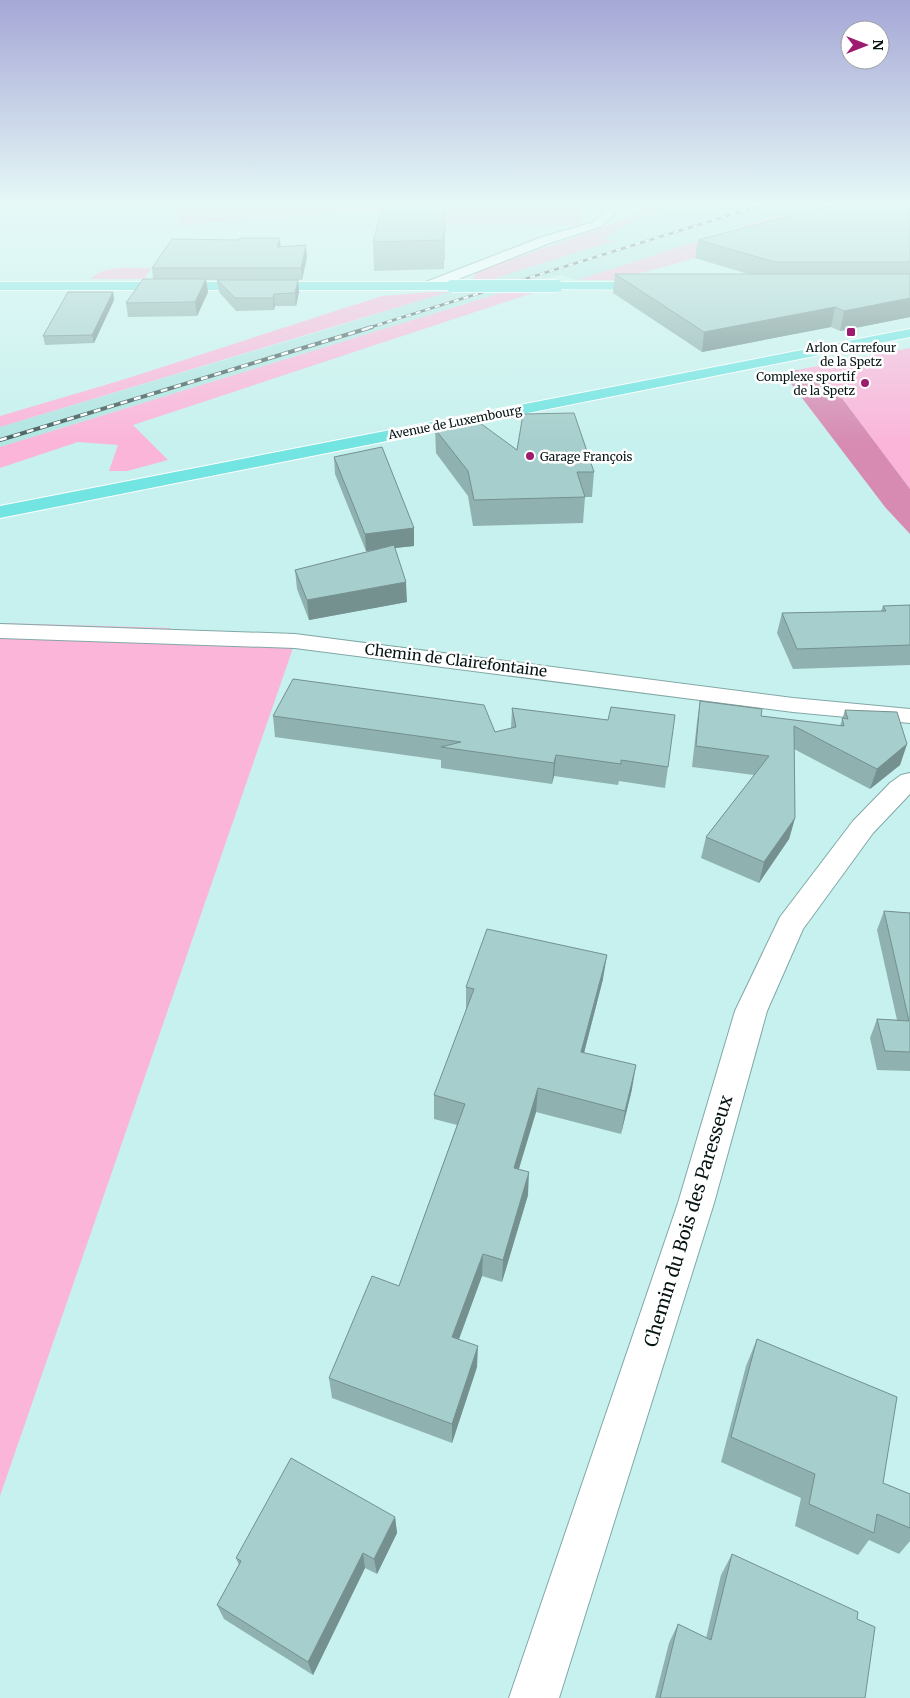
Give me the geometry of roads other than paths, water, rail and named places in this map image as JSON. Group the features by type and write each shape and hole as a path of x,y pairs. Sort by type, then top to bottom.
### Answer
{"main road":[{"path":"0,286 665,286"},
{"name":"Avenue de Luxembourg","path":"0,512 910,333"}],"street":[{"path":"428,286 433,284"},
{"name":"Chemin de Clairefontaine","path":"0,631 296,641 394,652 793,705 910,716"},
{"name":"Chemin du Bois des Paresseux","path":"534,1698 696,1203 751,1011 790,925 863,826 899,789 910,782"}],"railway":[{"path":"368,328 508,284"},
{"path":"0,440 372,327"}],"place":[{"name":"Arlon Carrefour de la Spetz","path":"851,332"},
{"name":"Complexe sportif de la Spetz","path":"865,383"},
{"name":"Garage François","path":"530,456"}]}
